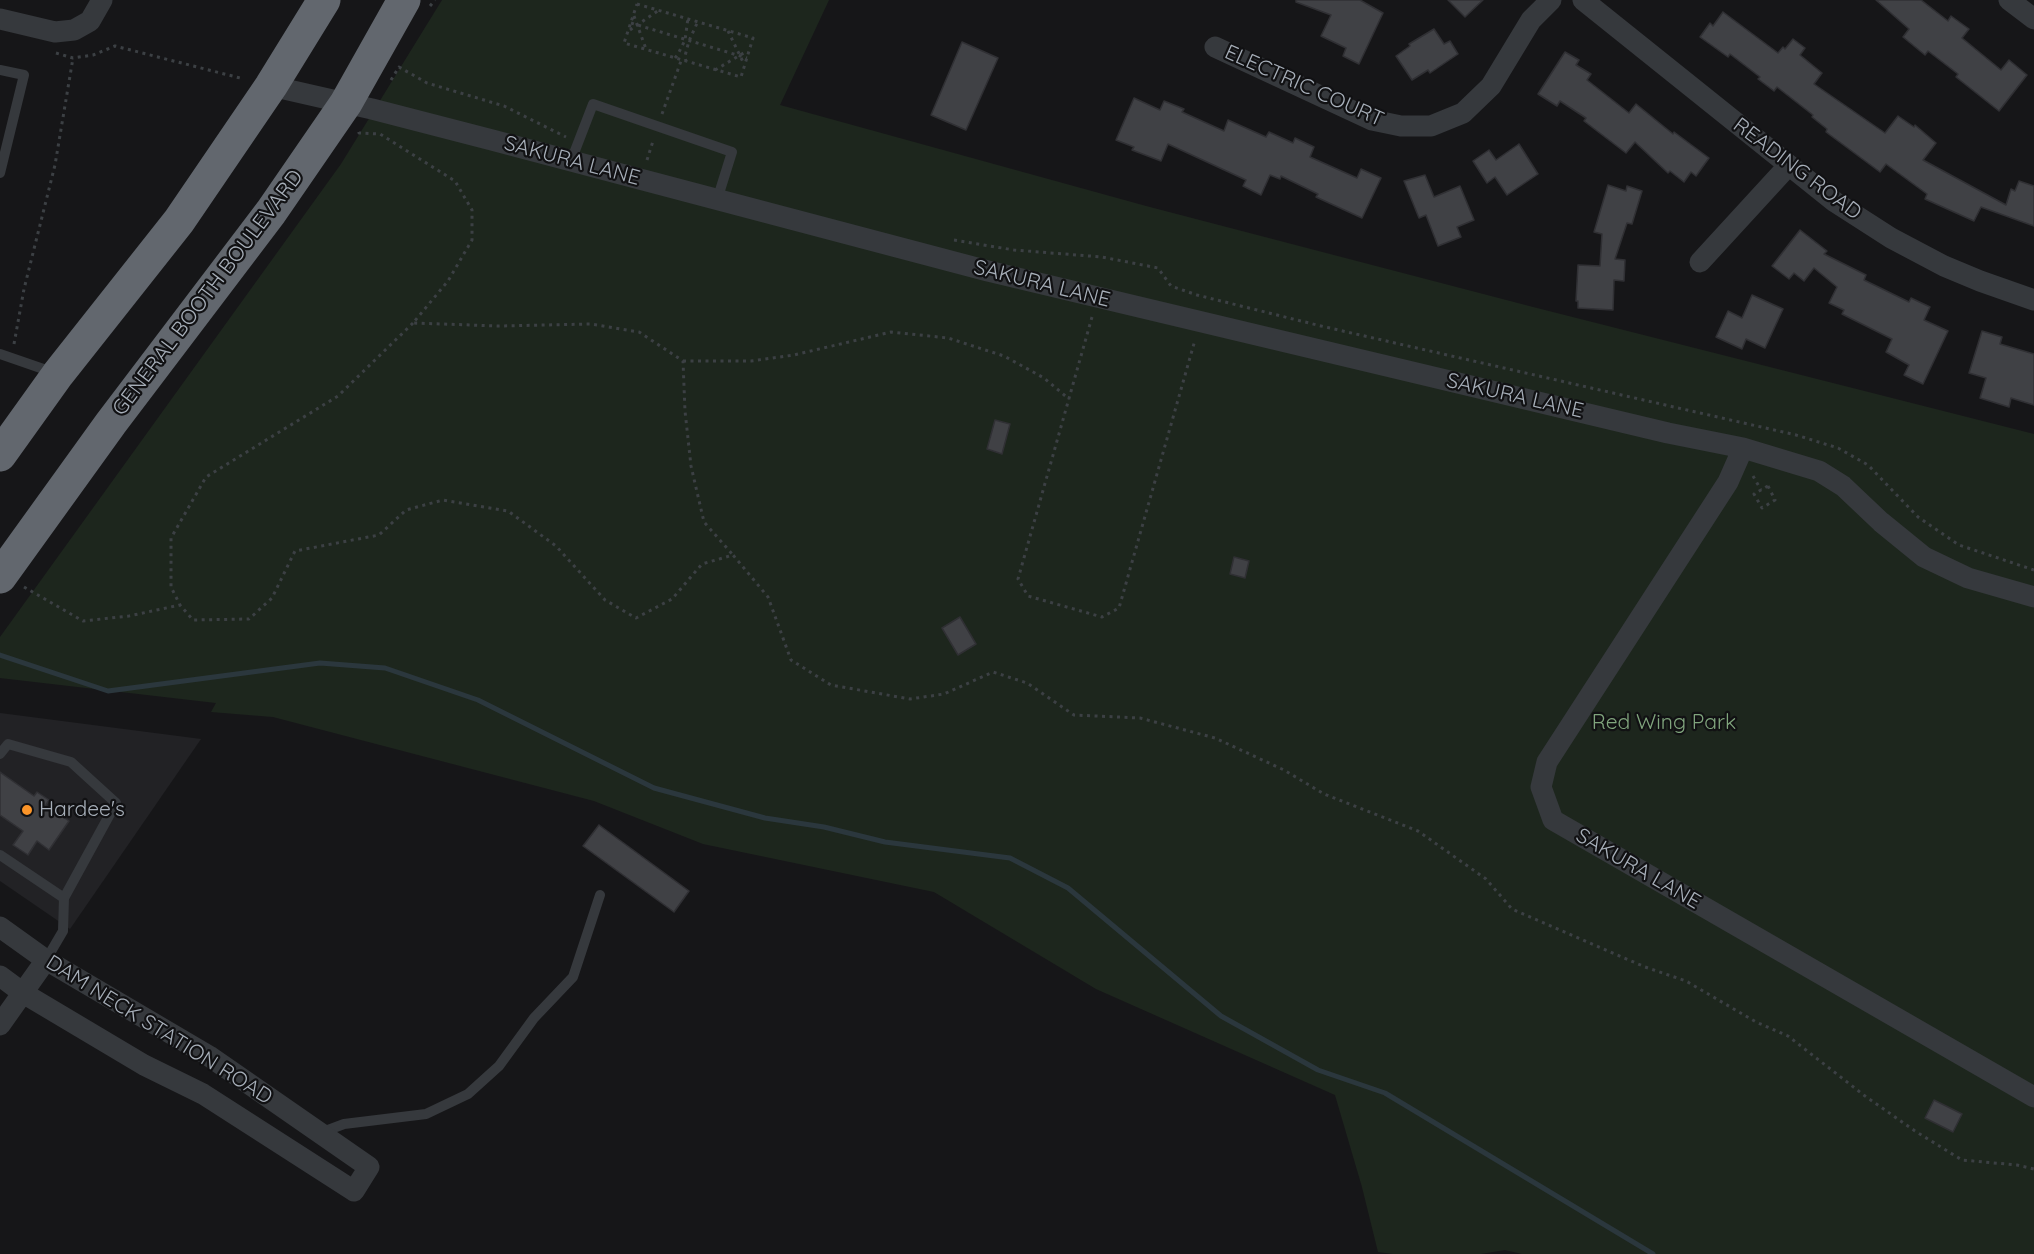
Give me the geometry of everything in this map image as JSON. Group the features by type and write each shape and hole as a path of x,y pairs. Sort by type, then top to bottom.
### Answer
{"highway":[{"path":"0,455 58,374 179,221 261,83 324,0"},
{"name":"GENERAL BOOTH BOULEVARD","path":"1,576 111,423 251,240 359,106 404,0"}],"street":[{"path":"0,21 55,32 74,30 90,21 102,0"},
{"name":"ELECTRIC COURT","path":"1215,47 1372,120 1401,126 1431,126 1463,113 1491,86 1531,20 1551,0"},
{"name":"READING ROAD","path":"1583,0 1835,202 1892,238 1953,270 2034,300"},
{"path":"2009,0 2034,19"},
{"name":"SAKURA LANE","path":"261,83 574,152 717,200 988,272 1743,448 1820,471 1843,486 1881,522 1924,557 1968,578 2034,597"},
{"path":"1701,261 1790,165"},
{"name":"SAKURA LANE","path":"1743,448 1728,482 1547,762 1541,787 1553,819 2034,1098"},
{"name":"DAM NECK STATION ROAD","path":"0,927 46,960 209,1056 369,1167 354,1191 203,1094 144,1065 23,993 0,976"},
{"path":"0,1025 46,960"}],"lane":[{"path":"0,70 24,75 0,173"},
{"path":"574,152 593,104 732,153 717,200"},
{"path":"3,355 58,374"},
{"path":"0,754 8,744 71,762 116,803 64,898 63,931 46,960"},
{"path":"0,855 64,898"},
{"path":"320,1133 344,1124 426,1114 468,1094 499,1066 534,1018 573,977 600,895"}],"path":[{"path":"636,4 753,38 741,77 624,43 633,15 636,4"},
{"path":"628,31 659,10"},
{"path":"633,15 646,50"},
{"path":"686,62 688,18"},
{"path":"675,58 698,21"},
{"path":"630,23 747,58"},
{"path":"728,30 744,66"},
{"path":"3,355 15,342 24,289 55,165 73,58 93,55 115,46 261,83"},
{"path":"715,70 749,50"},
{"path":"574,152 504,106 427,83 399,67 359,106 359,133 380,134 455,181 472,210 472,240 448,281 414,323 338,396 206,477 171,538 171,587 180,605 193,620 249,619 272,598 295,552 379,535 406,510 443,500 508,512 556,546 604,600 636,618 672,599 702,564 733,555"},
{"path":"950,239 1014,250 1102,256 1158,268 1171,286 1197,295 1321,326 1796,435 1838,448 1868,465 1918,517 1959,545 2034,570"},
{"path":"1097,297 1018,579 1028,597 1102,617 1119,608 1200,322"},
{"path":"414,323 499,326 591,324 639,332 683,361 751,361 794,355 891,332 948,338 1004,356 1044,378 1069,399"},
{"path":"683,361 690,466 704,522 768,597 791,660 831,686 910,699 944,694 993,672 1028,683 1074,715 1140,717 1215,738 1284,770 1324,794 1418,831 1486,879 1512,909 1646,967 1686,981 1756,1022 1788,1036 1865,1096 1962,1160 2017,1165 2034,1169"},
{"path":"1768,486 1775,500 1762,508 1754,494 1768,486"},
{"path":"1,576 83,621 129,616 180,605"}],"shaded area":[{"path":"0,713 201,739 70,929 0,881"}],"green space":[{"name":"Red Wing Park","path":"442,0 829,0 780,105 1146,206 2034,434 2034,1254 1522,1254 1505,1250 1481,1254 1378,1252 1335,1095 1096,989 934,892 703,844 594,801 273,717 211,712 216,703 0,678 0,637 341,164"}],"building":[{"path":"1296,0 1360,0 1383,13 1359,64 1343,56 1346,48 1321,36 1331,15 1296,2"},
{"path":"1448,0 1483,0 1465,17"},
{"path":"1876,0 1921,0 1948,21 1951,16 1969,29 1962,38 2001,70 2009,60 2027,75 1999,111 1956,77 1958,74 1928,51 1925,55 1903,37 1909,29"},
{"path":"1723,12 1778,53 1783,47 1785,49 1793,39 1805,48 1800,55 1822,73 1814,84 1885,133 1898,116 1914,127 1915,125 1936,143 1923,160 2006,205 2011,189 2015,191 2019,181 2034,186 2034,226 1981,207 1974,221 1925,199 1927,194 1886,164 1880,172 1826,132 1827,129 1812,117 1813,115 1777,87 1774,91 1730,54 1728,57 1700,37 1710,23 1713,26"},
{"path":"1434,29 1444,44 1450,41 1458,54 1430,73 1428,70 1412,80 1396,56 1410,46 1409,44"},
{"path":"962,42 998,58 966,130 931,115"},
{"path":"1565,52 1579,60 1576,65 1591,74 1587,80 1629,113 1636,104 1673,134 1674,132 1709,158 1696,176 1691,172 1684,182 1670,171 1668,173 1635,142 1626,153 1584,121 1586,118 1560,101 1557,106 1538,94"},
{"path":"1134,98 1160,110 1164,101 1224,131 1228,120 1266,137 1269,132 1293,143 1295,138 1314,147 1310,157 1357,178 1361,169 1381,178 1362,218 1316,197 1318,194 1281,176 1280,179 1270,175 1261,195 1243,186 1246,180 1168,144 1161,161 1132,150 1134,147 1116,140"},
{"path":"1519,144 1538,174 1507,195 1495,177 1487,183 1473,161 1489,150 1496,160"},
{"path":"1425,175 1434,197 1460,186 1474,220 1457,227 1461,237 1438,246 1426,215 1419,218 1404,181"},
{"path":"1608,185 1626,191 1627,186 1642,191 1632,224 1627,223 1615,259 1625,260 1624,281 1614,280 1613,310 1578,308 1578,301 1576,301 1578,265 1600,266 1602,234 1594,232"},
{"path":"1800,230 1827,251 1824,254 1866,275 1864,280 1909,302 1911,298 1930,307 1924,320 1948,331 1923,384 1904,375 1909,365 1886,352 1892,339 1842,314 1844,310 1829,303 1837,287 1814,268 1804,281 1794,273 1789,279 1772,266"},
{"path":"1752,295 1783,309 1765,348 1746,339 1742,349 1716,337 1728,311 1742,318"},
{"path":"1982,331 2002,337 2000,344 2034,354 2034,405 2011,398 2009,407 1980,398 1986,378 1969,373"},
{"path":"995,420 1010,424 1002,454 987,449"},
{"path":"1234,557 1249,561 1245,578 1230,574"},
{"path":"960,617 976,644 958,655 942,628"},
{"name":"Hardee's","path":"0,772 34,796 37,792 49,800 46,805 69,821 49,850 37,841 28,855 13,845 23,831 0,815"},
{"path":"599,825 689,891 674,912 583,846"},
{"path":"1934,1100 1962,1114 1953,1132 1925,1118"}],"waterway":[{"path":"0,655 108,691 320,663 385,668 478,700 654,788 765,818 824,827 885,842 1010,858 1068,888 1221,1016 1318,1070 1385,1093 1653,1254"}],"place":[{"name":"Hardee's","path":"27,810"}]}
